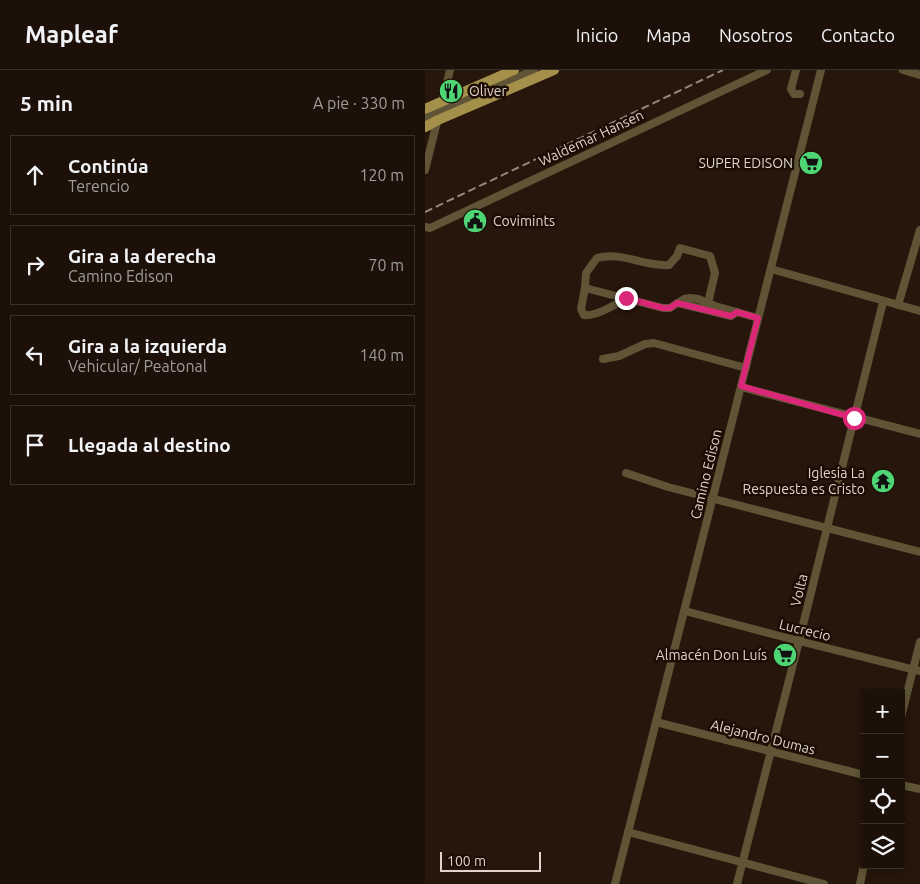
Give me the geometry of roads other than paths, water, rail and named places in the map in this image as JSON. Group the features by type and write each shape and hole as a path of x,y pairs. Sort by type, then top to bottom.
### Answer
{"main road":[{"path":"425,109 514,70"},
{"path":"425,127 439,115 554,70"}],"street":[{"path":"425,170 451,70"},
{"path":"425,118 439,115 534,70"},
{"name":"Waldemar Hansen","path":"425,227 430,228 767,70"},
{"path":"796,70 791,89 794,94 799,94"},
{"name":"Camino Edison","path":"615,884 821,70"},
{"path":"903,70 920,75"},
{"path":"899,305 920,230"},
{"path":"626,298 616,305 587,316 584,315 581,309 586,273 597,258 622,256 662,266 669,265 677,256 680,248 710,256 715,273 708,303"},
{"path":"771,269 920,311"},
{"path":"585,288 663,308 670,308 683,299 698,299 758,318"},
{"name":"Volta","path":"737,884 883,302"},
{"path":"677,303 731,316 737,312"},
{"path":"603,359 619,356 645,344 654,343 746,368"},
{"path":"741,386 854,418 920,434"},
{"path":"627,473 668,487 920,552"},
{"name":"Lucrecio","path":"685,611 917,670"},
{"path":"905,706 917,670 920,642"},
{"name":"Alejandro Dumas","path":"656,722 860,774"},
{"path":"905,786 920,789"},
{"path":"628,832 825,884"},
{"path":"860,884 863,869"}],"railway":[{"path":"425,212 723,70"}],"place":[{"name":"Oliver","path":"451,91"},
{"name":"SUPER EDISON","path":"811,163"},
{"name":"Covimints","path":"475,221"},
{"name":"Iglesia La Respuesta es Cristo","path":"883,481"},
{"name":"Almacén Don Luís","path":"785,655"}]}
